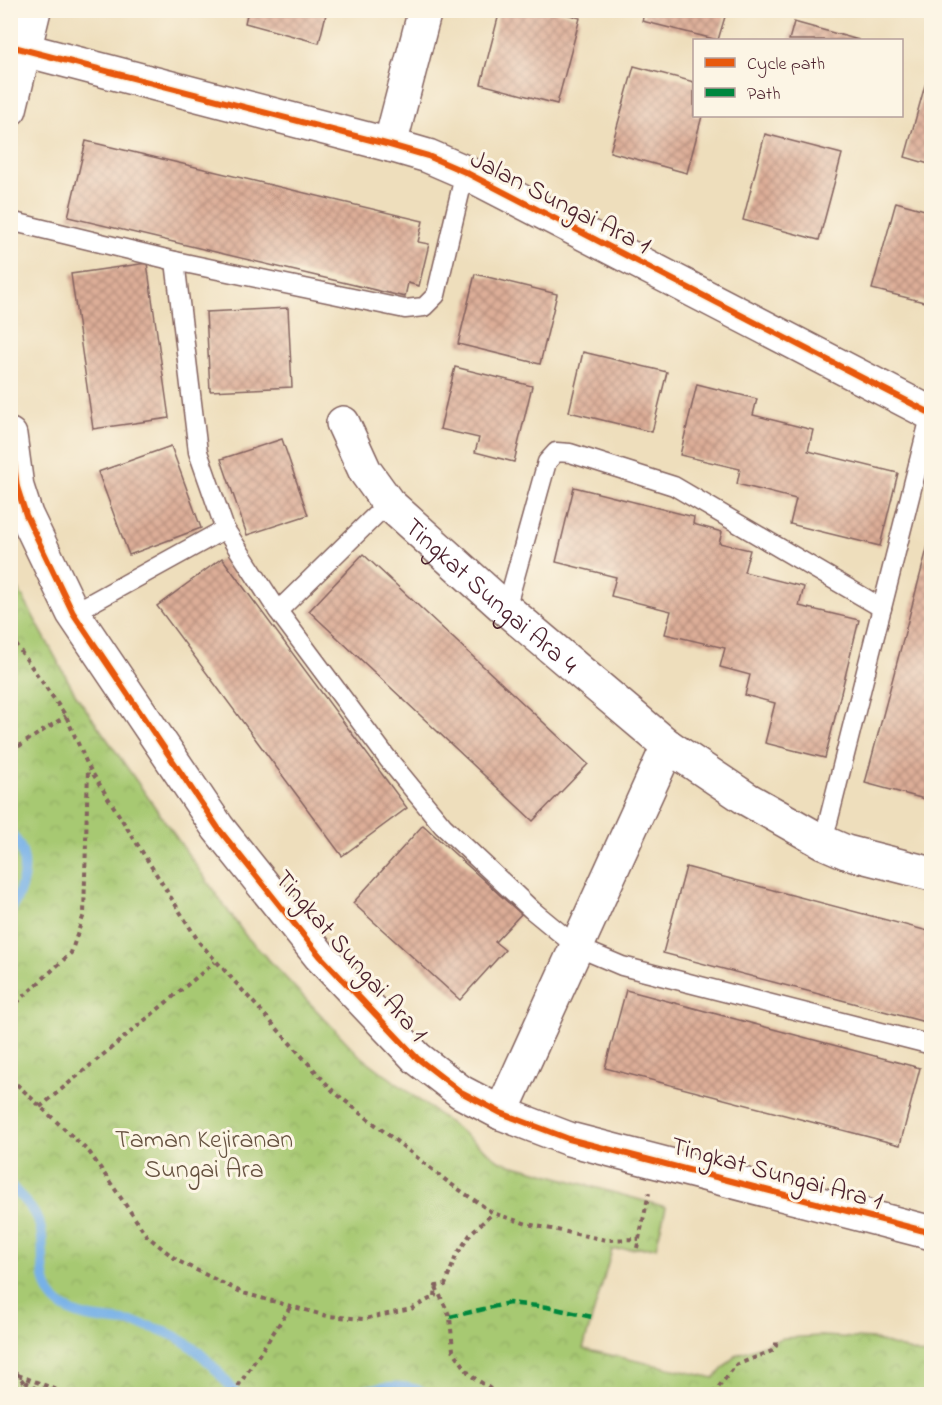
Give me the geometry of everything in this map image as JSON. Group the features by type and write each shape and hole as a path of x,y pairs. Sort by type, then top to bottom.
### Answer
{"street":[{"path":"10,109 17,48 34,10"},
{"path":"390,145 425,10"},
{"name":"Jalan Sungai Ara 1","path":"17,48 428,156 465,172 931,413"},
{"name":"Tingkat Sungai Ara 4","path":"343,423 365,471 388,504 506,609 668,746 747,799 823,842 846,852 932,874"},
{"name":"Tingkat Sungai Ara 1","path":"10,435 17,487 26,515 73,613 218,828 320,956 417,1058 461,1092 501,1113 569,1139 932,1233"},
{"path":"501,1113 668,746"}],"lane":[{"path":"10,221 175,261 405,309 424,307 436,295 465,172"},
{"path":"175,261 198,452 225,529 278,612 388,759 443,826 532,910 577,947 622,966 932,1045"},
{"path":"823,842 931,413"},
{"path":"506,609 547,462 556,452 570,453 674,486 882,608"},
{"path":"278,612 388,504"},
{"path":"73,613 225,529"}],"path":[{"path":"10,636 66,716 88,766 199,942 334,1092 448,1182 493,1213 527,1224 606,1240 639,1239"},
{"path":"10,749 19,746 66,716"},
{"path":"10,1009 71,953 81,924 84,914 88,766"},
{"path":"40,1107 216,962"},
{"path":"10,1078 90,1153 147,1236 178,1261 243,1293 327,1316 364,1319 411,1309 435,1296 436,1286"},
{"path":"637,1248 656,1161"},
{"path":"436,1286 445,1285 456,1256 471,1233 493,1213"},
{"path":"436,1286 450,1317 453,1350 470,1375 498,1395"},
{"path":"233,1395 291,1306"},
{"path":"713,1395 736,1365 772,1351 776,1346 776,1340"},
{"path":"10,1365 33,1395"},
{"path":"18,1375 68,1395"},
{"path":"22,1380 45,1395"}],"green space":[{"name":"Taman Kejiranan Sungai Ara","path":"11,568 14,581 76,695 245,935 358,1054 500,1161 666,1207 656,1247 612,1250 583,1349 714,1378 736,1355 783,1338 821,1336 872,1339 931,1357 931,1394 11,1394"}],"building":[{"path":"248,10 327,10 319,43 245,23"},
{"path":"500,10 552,10 580,18 557,104 481,84"},
{"path":"645,10 727,10 718,39 642,21"},
{"path":"794,22 855,39 789,39"},
{"path":"634,66 693,82 693,117 702,117 687,173 610,152"},
{"path":"925,85 932,86 932,165 905,157"},
{"path":"765,134 842,154 819,240 743,220"},
{"path":"86,141 423,221 418,242 429,244 419,286 408,283 405,297 68,217"},
{"path":"896,202 932,212 932,304 872,289"},
{"path":"147,263 169,418 93,429 71,274"},
{"path":"475,274 557,294 540,364 458,344"},
{"path":"288,308 292,387 210,391 206,312"},
{"path":"583,352 667,372 652,432 569,412"},
{"path":"455,367 532,386 514,462 475,452 479,438 440,429"},
{"path":"697,384 757,399 753,415 813,430 808,451 898,473 880,546 790,524 796,499 737,484 740,469 680,455"},
{"path":"282,439 308,515 247,535 221,459"},
{"path":"171,446 201,528 129,555 98,472"},
{"path":"574,487 694,517 693,524 722,532 719,543 750,550 744,572 804,587 799,606 859,620 825,758 765,743 775,703 745,695 750,675 720,667 725,648 665,634 671,611 611,596 616,577 556,562"},
{"path":"932,534 932,801 865,783"},
{"path":"363,554 588,764 533,821 309,611"},
{"path":"222,558 407,808 342,856 157,606"},
{"path":"423,825 521,914 495,942 505,950 460,1000 353,903"},
{"path":"686,867 932,932 932,1014 929,1023 663,953"},
{"path":"626,990 920,1068 900,1145 605,1068"}],"waterway":[{"path":"10,833 22,852 24,862 22,882 10,912"},
{"path":"10,1185 37,1218 41,1230 43,1269 47,1288 59,1304 79,1315 148,1326 176,1337 208,1361 236,1394"},
{"path":"351,1394 399,1387 427,1394"},
{"path":"800,1394 822,1394"}],"marked path":[{"path":"450,1317 509,1303 547,1307 592,1317"}],"cycle path":[{"path":"10,46 428,156 465,172 932,414"},
{"path":"10,435 17,487 26,515 73,613 218,828 320,956 417,1058 461,1092 501,1113 569,1139 932,1233"}]}
